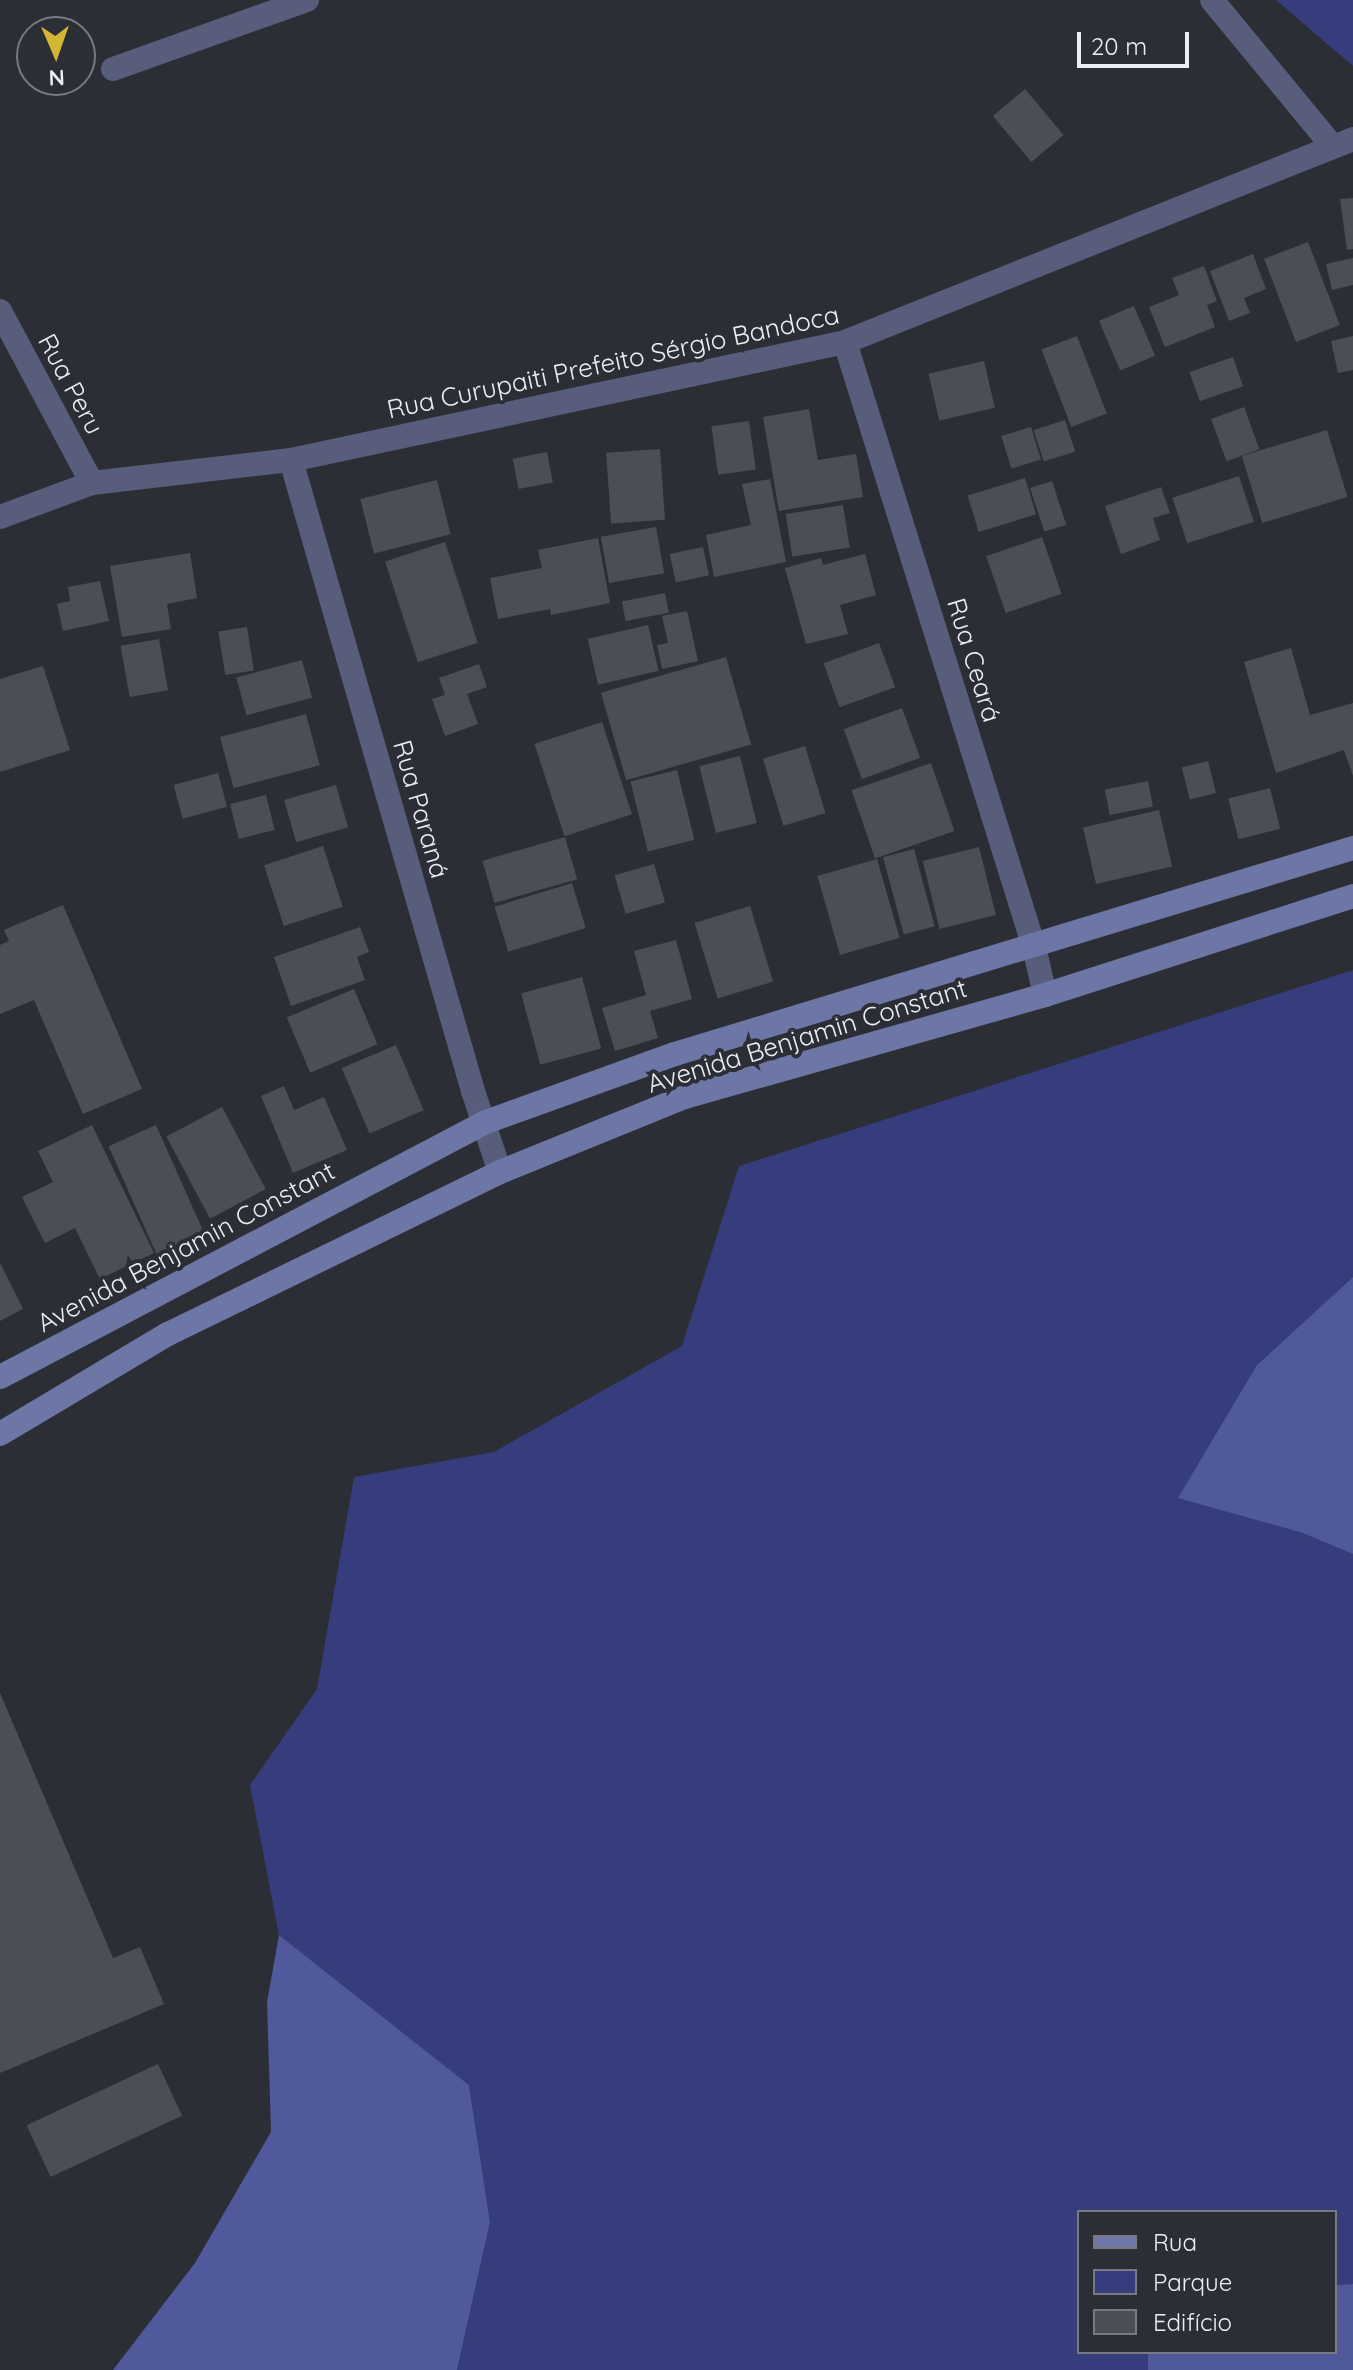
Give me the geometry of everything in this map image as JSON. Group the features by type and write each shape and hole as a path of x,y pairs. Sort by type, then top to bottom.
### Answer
{"main road":[{"name":"Avenida Benjamin Constant","path":"0,1377 486,1122 675,1054 1353,848"},
{"name":"Avenida Benjamin Constant","path":"0,1434 168,1334 500,1172 685,1097 1045,995 1353,896"}],"street":[{"path":"113,69 307,0"},
{"path":"1212,0 1343,143"},
{"name":"Rua Curupaiti Prefeito Sérgio Bandoca","path":"0,517 92,483 291,460 845,342 1343,143"},
{"name":"Rua Peru","path":"0,311 92,483"},
{"name":"Rua Ceará","path":"845,342 1034,947 1045,995"},
{"name":"Rua Paraná","path":"291,460 473,1091 486,1122 500,1172"}],"green space":[{"path":"1276,0 1353,0 1353,66"},
{"path":"1353,970 1353,1277 1257,1365 1300,1532 1353,1554 1353,2284 1337,2285 1337,2210 1077,2210 1077,2354 1148,2354 1148,2370 457,2370 490,2222 469,2085 279,1935 250,1785 317,1689 354,1477 494,1452 682,1346 739,1166"}],"shaded area":[{"path":"1353,1277 1353,1554 1300,1532 1178,1498 1257,1365"},
{"path":"279,1935 469,2085 490,2222 457,2370 113,2370 195,2263 271,2132 267,2002"},
{"path":"1353,2284 1353,2370 1148,2370 1148,2354 1337,2354 1337,2285"}],"building":[{"path":"1025,89 1064,135 1031,162 993,116"},
{"path":"1353,198 1353,249 1347,250 1340,199"},
{"path":"1308,242 1340,325 1296,342 1264,259"},
{"path":"1253,254 1266,289 1244,298 1250,313 1229,321 1210,271"},
{"path":"1353,258 1353,285 1332,290 1326,264"},
{"path":"1204,266 1217,301 1207,305 1215,327 1165,347 1149,307 1179,295 1172,278"},
{"path":"1134,306 1155,356 1120,371 1099,321"},
{"path":"1077,336 1107,413 1071,427 1042,350"},
{"path":"1353,336 1353,370 1338,373 1331,341"},
{"path":"1233,357 1243,386 1200,401 1190,372"},
{"path":"984,361 995,408 939,421 928,374"},
{"path":"1244,407 1259,449 1227,461 1211,419"},
{"path":"809,409 818,460 856,454 863,497 779,511 763,417"},
{"path":"1065,420 1075,451 1044,462 1034,430"},
{"path":"749,421 756,470 718,475 711,426"},
{"path":"1031,427 1041,460 1011,469 1001,436"},
{"path":"1327,430 1347,497 1262,523 1242,456"},
{"path":"660,449 665,520 611,524 606,453"},
{"path":"547,452 553,482 519,489 513,459"},
{"path":"1239,476 1254,522 1187,543 1172,498"},
{"path":"1025,478 1036,514 979,532 968,496"},
{"path":"770,479 786,562 714,577 706,535 751,525 742,484"},
{"path":"437,480 451,534 374,553 360,499"},
{"path":"1052,481 1066,525 1044,532 1030,488"},
{"path":"1161,487 1170,513 1153,518 1160,540 1121,554 1105,506"},
{"path":"843,505 850,547 792,557 786,514"},
{"path":"656,527 664,573 609,583 601,537"},
{"path":"1042,537 1062,594 1006,613 986,556"},
{"path":"598,538 610,603 551,615 550,609 498,619 490,578 542,568 538,550"},
{"path":"445,542 478,643 418,662 385,561"},
{"path":"703,547 709,575 676,582 670,554"},
{"path":"190,553 197,598 167,604 171,629 122,637 110,566"},
{"path":"865,554 876,595 840,605 848,634 806,644 785,568 821,558 823,565"},
{"path":"100,581 109,621 63,631 57,604 70,601 68,587"},
{"path":"665,593 669,613 626,621 622,601"},
{"path":"687,611 698,661 662,669 657,645 668,643 662,616"},
{"path":"648,625 659,671 598,685 588,639"},
{"path":"247,627 254,670 225,675 218,632"},
{"path":"159,639 168,690 130,697 121,646"},
{"path":"879,643 895,687 840,707 824,663"},
{"path":"1291,648 1310,715 1353,703 1353,776 1344,750 1276,773 1244,662"},
{"path":"726,657 751,744 626,780 601,693"},
{"path":"302,660 312,698 246,715 236,678"},
{"path":"479,664 487,687 467,694 478,724 445,736 432,699 445,695 439,678"},
{"path":"43,666 70,750 0,772 0,679"},
{"path":"902,708 920,758 862,779 844,729"},
{"path":"306,714 320,765 234,788 220,737"},
{"path":"602,722 632,814 564,836 534,744"},
{"path":"805,746 825,813 783,826 763,759"},
{"path":"740,756 757,823 716,833 699,766"},
{"path":"1208,761 1216,793 1190,800 1182,768"},
{"path":"931,763 954,831 875,858 852,790"},
{"path":"677,770 694,840 648,851 630,782"},
{"path":"218,773 227,807 183,819 174,785"},
{"path":"1148,781 1153,807 1110,815 1105,789"},
{"path":"336,785 348,827 296,842 284,800"},
{"path":"1270,788 1280,829 1238,839 1228,798"},
{"path":"266,795 275,830 239,839 230,804"},
{"path":"1159,810 1172,867 1096,884 1083,828"},
{"path":"565,837 577,879 494,903 482,861"},
{"path":"323,846 343,907 284,926 264,865"},
{"path":"979,847 996,915 940,929 923,861"},
{"path":"914,849 935,926 904,935 883,857"},
{"path":"877,859 900,938 840,955 817,876"},
{"path":"654,864 665,902 626,914 615,875"},
{"path":"572,883 586,928 508,952 495,907"},
{"path":"63,905 142,1089 83,1114 34,1000 0,1014 0,945 9,941 4,930"},
{"path":"750,906 773,982 718,999 695,923"},
{"path":"360,927 369,952 357,957 365,980 291,1006 274,957"},
{"path":"676,940 692,999 650,1011 658,1038 615,1051 602,1008 646,995 634,951"},
{"path":"582,977 601,1048 540,1065 521,993"},
{"path":"354,989 377,1044 310,1073 287,1018"},
{"path":"396,1045 424,1110 369,1133 342,1068"},
{"path":"284,1086 294,1110 324,1097 347,1150 293,1173 261,1096"},
{"path":"222,1107 266,1189 210,1219 166,1137"},
{"path":"92,1125 154,1253 100,1279 75,1228 45,1243 22,1197 53,1182 38,1151"},
{"path":"156,1125 204,1233 156,1254 108,1146"},
{"path":"0,1263 23,1309 0,1321"},
{"path":"0,1693 113,1958 140,1947 164,2004 0,2073"},
{"path":"158,2064 182,2116 51,2177 27,2125"}]}
